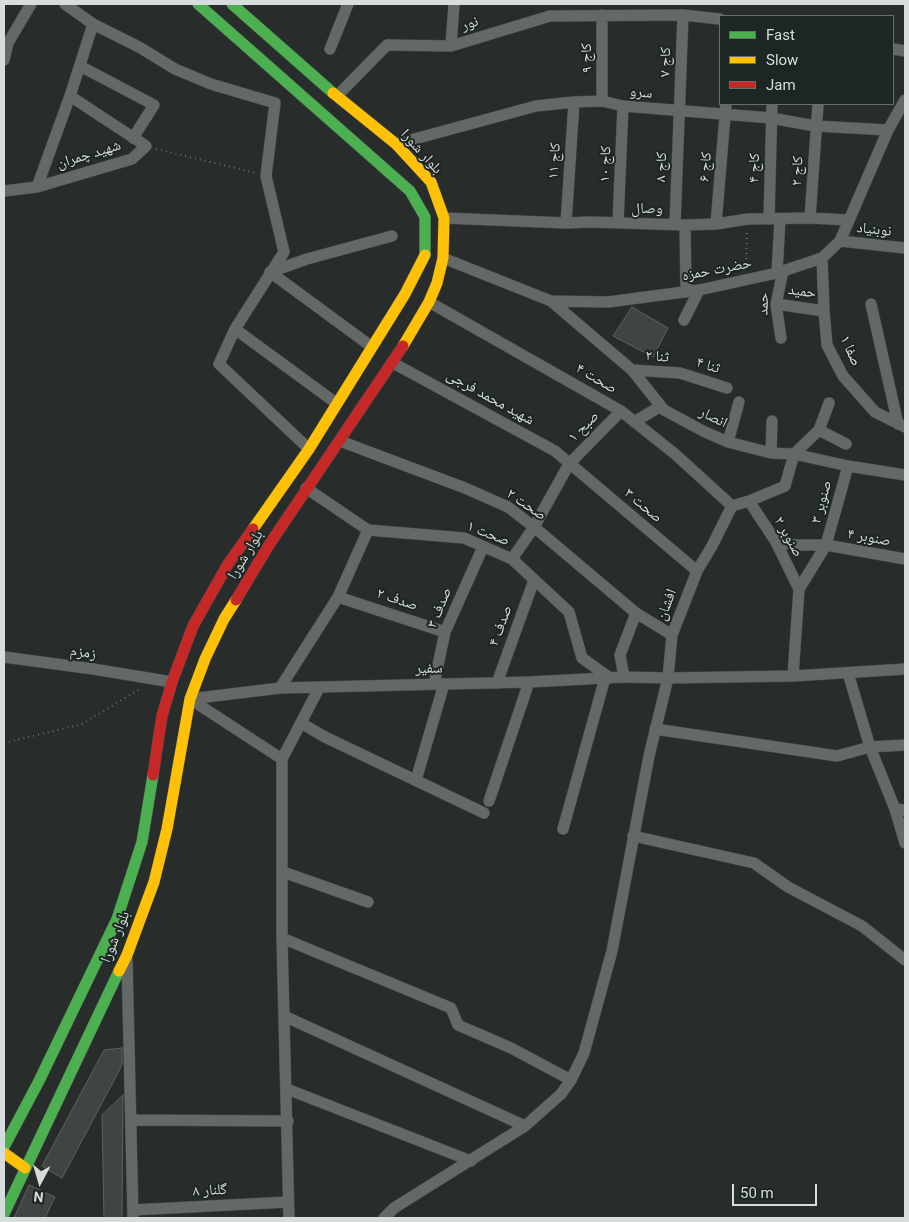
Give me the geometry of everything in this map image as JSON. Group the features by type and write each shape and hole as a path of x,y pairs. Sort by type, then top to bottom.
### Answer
{"main road":[{"name":"بلوار شورا","path":"4,1146 39,1081 117,919 142,842 162,716 172,682 193,626 228,564 309,449 406,294 426,254 425,218 410,191 198,4"},
{"name":"بلوار شورا","path":"4,1214 127,955 154,882 168,829 190,699 205,659 224,620 269,545 393,362 429,302 437,283 443,258 444,218 431,182 396,144 337,96 234,4"},
{"path":"294,469 306,488"},
{"path":"4,1153 25,1168"}],"street":[{"path":"4,60 8,43 31,4"},
{"path":"65,4 93,24 139,47 175,69 211,84 275,103 266,176 284,252 235,329 219,364 309,449"},
{"path":"330,49 348,4"},
{"path":"451,46 454,4"},
{"name":"نور","path":"337,96 387,45 451,46 550,16 597,12 683,15 719,19"},
{"name":"کاج ۹","path":"597,12 602,101"},
{"name":"کاج ۷","path":"680,111 683,15"},
{"path":"37,186 70,96 93,24"},
{"path":"80,66 154,105 133,138"},
{"path":"70,96 146,146"},
{"name":"حضرت حمزه","path":"443,258 551,300 608,302 699,290 780,272 822,258 840,241 888,130 905,100"},
{"name":"سرو","path":"396,144 536,106 602,101 623,106 680,111 726,109 815,126 888,130"},
{"name":"کاج ۱۱","path":"566,223 574,102"},
{"name":"کاج ۴","path":"772,105 775,219 780,272"},
{"name":"کاج ۲","path":"810,218 818,105"},
{"name":"کاج ۱۰","path":"618,224 623,106"},
{"name":"کاج ۶","path":"716,224 726,109"},
{"name":"کاج ۸","path":"680,111 680,224 686,292"},
{"name":"شهید چمران","path":"4,191 37,186 132,159 146,146"},
{"name":"وصال","path":"444,218 618,224 716,224 748,219 810,218 849,220"},
{"path":"270,272 307,258 392,236"},
{"name":"نوبنیاد","path":"840,241 905,248"},
{"name":"صفا ۱","path":"822,258 827,345 843,376 875,412 902,425"},
{"path":"270,272 372,347"},
{"name":"حمد","path":"780,272 776,304 781,338"},
{"path":"684,320 699,290"},
{"name":"انصار","path":"551,300 632,370 664,410 728,442 771,453 794,454 848,466 905,475"},
{"name":"صحت ۴","path":"429,302 621,411 675,454 732,506"},
{"name":"حمید","path":"776,304 824,310"},
{"path":"871,304 902,425"},
{"path":"235,329 336,404"},
{"name":"شهید محمد فرجی","path":"393,362 555,451 569,464"},
{"name":"ثنا ۲","path":"632,370 680,373"},
{"name":"ثنا ۴","path":"680,373 727,388"},
{"path":"728,442 739,402"},
{"path":"732,506 785,486 794,454 819,430 829,403"},
{"path":"634,422 661,406"},
{"name":"صبح ۱","path":"512,559 534,527 569,464 621,411"},
{"path":"771,453 772,421"},
{"path":"819,430 846,444"},
{"name":"صحت ۲","path":"340,441 465,488 508,507 636,613 672,635"},
{"name":"صحت ۳","path":"569,464 697,571"},
{"name":"صنوبر ۳","path":"799,589 826,545 848,466"},
{"name":"صحت ۱","path":"306,488 368,530 464,538 512,559 569,612 582,658 607,678"},
{"name":"صنوبر ۲","path":"749,501 776,542 799,589"},
{"name":"افشان","path":"384,1218 394,1208 526,1126 561,1094 571,1080 584,1053 612,951 633,836 655,729 668,678 672,635 697,571 732,506"},
{"path":"280,688 338,597 368,530"},
{"name":"صنوبر ۴","path":"776,542 795,545 826,545 905,559"},
{"name":"صدف ۳","path":"416,780 439,684 445,632 483,547"},
{"name":"صدف ۴","path":"497,683 534,580"},
{"path":"794,676 799,589"},
{"name":"صدف ۲","path":"338,597 445,632"},
{"path":"624,677 620,655 636,613"},
{"name":"زمزم","path":"4,657 172,682"},
{"name":"سفیر","path":"190,699 280,688 529,682 624,677 794,676 905,668"},
{"path":"848,673 870,747 900,809 905,843"},
{"path":"563,829 607,678"},
{"path":"489,801 529,682"},
{"path":"289,1218 282,938 282,759 319,688"},
{"path":"190,699 282,759"},
{"path":"301,723 324,737 484,813"},
{"path":"655,729 837,756 870,747 905,745"},
{"path":"633,836 754,863 788,887 862,926 905,960"},
{"path":"283,872 368,902"},
{"path":"282,938 452,1008 458,1025 511,1048 571,1080"},
{"path":"127,955 133,1214"},
{"path":"284,1016 526,1126"},
{"path":"287,1089 471,1161"},
{"path":"131,1120 288,1121"},
{"name":"گلنار ۸","path":"133,1214 288,1202"}],"path":[{"path":"146,146 266,176"},
{"path":"746,280 748,219"},
{"path":"4,743 82,724 158,680"}],"building":[{"path":"632,307 668,328 653,357 613,336"},
{"path":"122,1048 122,1064 119,1071 62,1178 42,1166 104,1050"},
{"path":"123,1095 122,1218 104,1218 102,1115"},
{"path":"29,1185 55,1197 45,1218 14,1218"}],"traffic: fast":[{"path":"198,4 410,191 425,217 425,255"},
{"path":"232,4 333,93"},
{"path":"4,1147 39,1081 117,919 142,842 153,775"},
{"path":"4,1214 119,971"}],"traffic: slow":[{"path":"333,93 396,144 431,182 444,218 443,258 437,283 429,302 403,346"},
{"path":"253,529 309,449 405,294 425,255"},
{"path":"119,971 127,955 154,882 167,829 190,699 205,659 224,619 236,600"},
{"path":"4,1153 25,1168"}],"traffic: jam":[{"path":"236,600 269,545 403,346"},
{"path":"153,775 162,716 172,682 193,626 228,564 253,529"}]}
